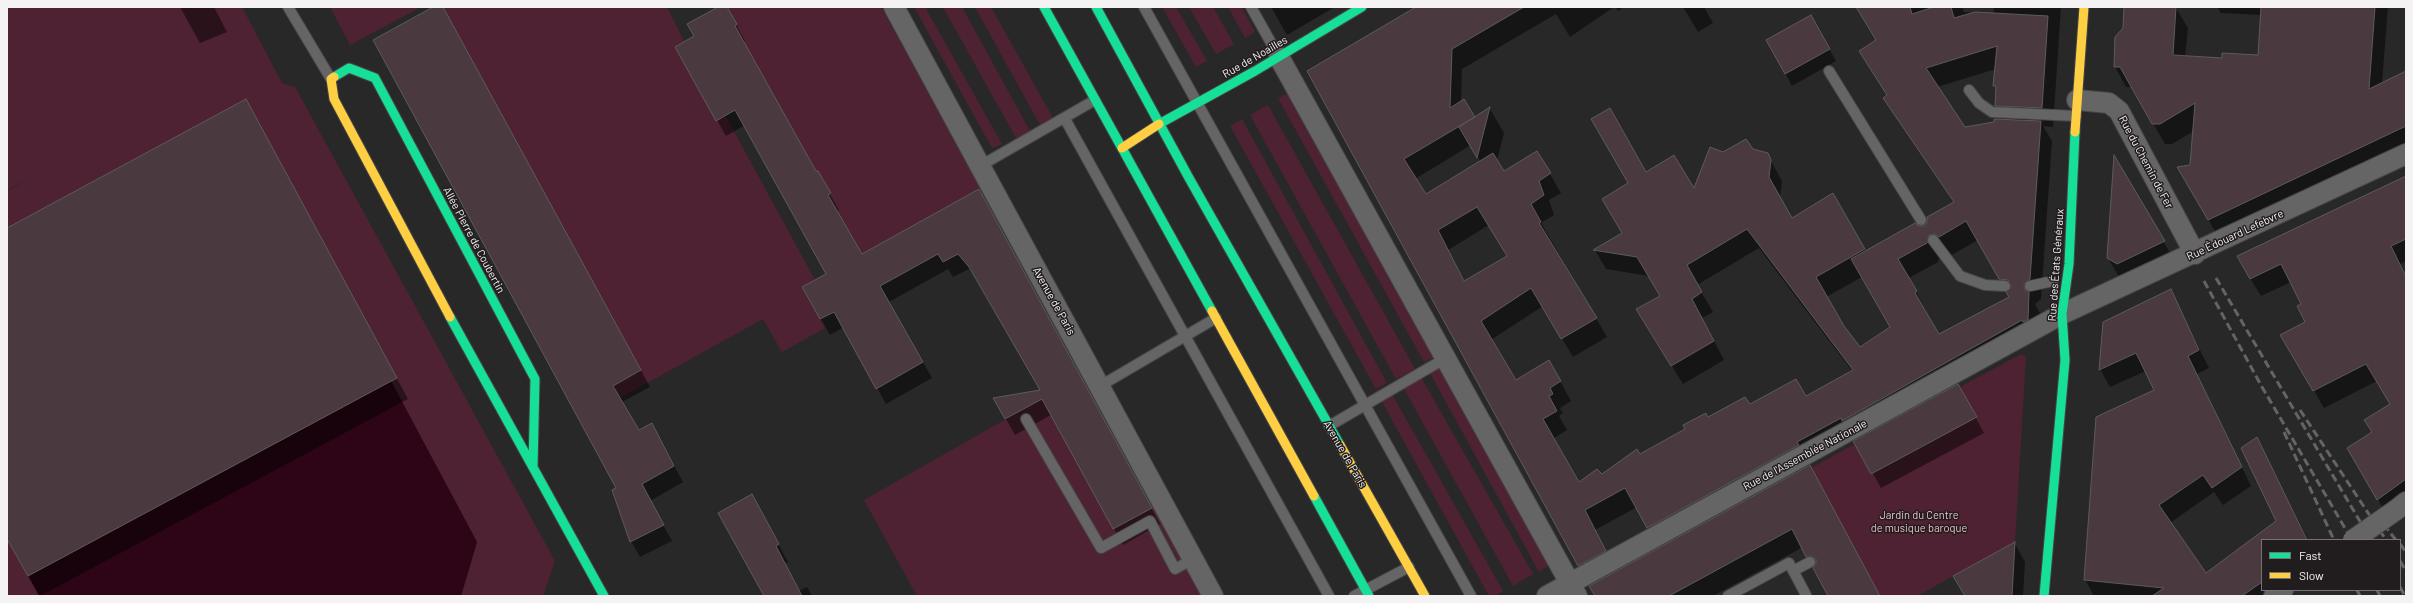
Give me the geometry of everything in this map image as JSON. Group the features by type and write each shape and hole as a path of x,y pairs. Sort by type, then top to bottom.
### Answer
{"main road":[{"path":"1044,7 1367,593"},
{"name":"Avenue de Paris","path":"1096,7 1159,124 1425,596"},
{"name":"Rue de Noailles","path":"1159,124 1198,104 1362,7"},
{"name":"Rue des États Généraux","path":"2044,596 2065,360 2062,314 2069,264 2076,108 2084,7"},
{"name":"Allée Pierre de Coubertin","path":"534,467 534,379 375,78 349,68 331,79 334,99 494,400 534,467 604,596"},
{"path":"1122,148 1159,124"}],"street":[{"name":"Avenue de Paris","path":"894,7 1213,596"},
{"path":"1279,57 1573,589"},
{"name":"Rue du Chemin de Fer","path":"2076,108 2109,103 2118,111 2195,254"},
{"name":"Rue Édouard Lefebvre","path":"2062,314 2195,254 2406,154"},
{"name":"Rue de l'Assemblée Nationale","path":"1547,596 1573,589 2062,314"},
{"path":"2354,539 2401,506"}],"lane":[{"name":"Allée Pierre de Coubertin","path":"288,7 331,79"},
{"path":"1144,7 1471,596"},
{"path":"1252,7 1279,57"},
{"path":"1829,71 1921,220"},
{"path":"1969,90 1979,103 1992,112 2076,108"},
{"path":"980,166 1065,119 1095,100"},
{"path":"1065,119 1184,338 1329,596"},
{"path":"1933,240 1960,276 1985,285 2005,286"},
{"path":"2030,286 2053,281"},
{"path":"1100,386 1216,318"},
{"path":"1329,426 1364,404 1446,358"},
{"path":"1026,419 1101,548 1150,521 1175,569 1193,559"},
{"path":"1793,571 1810,562"},
{"path":"1728,596 1789,563 1806,595"},
{"path":"1354,596 1367,593 1409,567"}],"green space":[{"path":"7,7 242,7 282,83 295,87 555,561 543,596 461,596 477,542 391,381 397,378 246,100 7,228 7,191 32,177 7,190"},
{"path":"330,7 421,7 350,45"},
{"path":"443,7 667,7 684,41 675,47 716,120 725,115 815,280 802,288 825,328 782,352 763,319 620,398 613,386 641,370"},
{"path":"727,7 881,7 980,188 862,254 828,195 831,193 818,171 816,171 735,26"},
{"path":"914,7 925,7 1002,144 992,148"},
{"path":"943,7 962,7 1030,131 1016,138"},
{"path":"975,7 991,7 1053,118 1040,125"},
{"path":"1162,7 1176,7 1207,61 1196,67"},
{"path":"1189,7 1213,7 1234,44 1216,54"},
{"path":"1228,7 1242,7 1255,32 1245,38"},
{"path":"1290,92 1436,356 1424,362 1278,98"},
{"path":"1268,105 1415,369 1396,379 1250,115"},
{"path":"1242,119 1387,383 1376,389 1230,126"},
{"name":"Jardin du Centre de musique baroque","path":"2021,354 2026,357 2015,542 1917,596 1880,596 1811,468 1855,444 1871,474 1976,417 1960,387"},
{"path":"1441,367 1552,564 1539,572 1430,373"},
{"path":"1421,377 1533,574 1513,586 1403,387"},
{"path":"1392,394 1503,591 1495,596 1489,596 1381,400"},
{"path":"1043,398 1113,529 1156,505 1206,596 917,596 864,500"},
{"path":"7,539 28,576 39,596 7,596"}],"shaded area":[{"path":"391,381 477,542 461,596 39,596 28,576"}],"building":[{"path":"433,7 443,7 641,370 613,386 639,430 652,423 674,466 642,484 664,525 630,542 612,490 616,488 373,40"},
{"path":"718,7 727,7 737,24 735,26 816,171 818,171 831,193 828,195 862,254 979,189 1152,508 1113,529 1042,399 1005,419 993,398 1040,390 969,267 958,254 943,262 938,254 880,286 923,362 876,389 834,312 820,319 802,287 826,274 735,110 716,121 675,47 694,36 687,24"},
{"path":"1416,7 1524,7 1452,49 1450,108 1464,99 1475,117 1404,159 1426,194 1493,153 1504,171 1537,151 1551,173 1539,181 1544,195 1531,204 1541,222 1539,223 1597,318 1561,339 1531,288 1481,321 1516,380 1549,360 1561,381 1550,388 1553,394 1549,396 1557,411 1543,419 1579,482 1597,469 1602,474 1637,449 1640,454 1685,429 1683,425 1706,413 1708,417 1745,397 1750,404 1796,379 1806,396 1853,370 1747,229 1687,265 1702,292 1692,299 1714,341 1671,366 1636,309 1660,296 1637,257 1593,250 1622,233 1602,199 1628,183 1591,119 1610,108 1646,172 1674,155 1694,188 1710,147 1723,152 1746,139 1753,149 1768,153 1771,160 1769,177 1792,218 1833,193 1865,249 1816,277 1844,326 1860,347 1890,327 1851,259 1915,223 1918,226 1924,226 1927,223 1927,217 1954,202 1883,98 1887,95 1859,51 1876,40 1856,7 1910,7 1912,14 1934,7 1951,7 1954,18 1975,12 2048,16 2042,108 1995,106 1996,86 1993,86 1997,46 1926,68 1965,127 1994,122 1994,119 2041,121 2030,279 2024,284 2025,290 2029,292 2028,320 2023,322 2022,320 1842,421 1841,418 1797,442 1799,445 1647,528 1625,488 1585,510 1606,551 1578,566 1307,71","holes":["1477,207 1507,256 1464,281 1438,230","1966,221 1999,279 2008,280 2011,287 2006,292 2009,297 1939,334 1915,293 1917,291 1898,259 1927,243 1929,235 1935,234 1939,237"]},
{"path":"2124,7 2176,7 2173,55 2222,58 2222,53 2258,55 2261,7 2375,7 2369,89 2406,71 2406,126 2208,220 2177,167 2190,165 2195,103 2160,124 2152,124 2120,67 2114,67 2115,37 2123,28"},
{"path":"1811,15 1830,49 1785,74 1766,40"},
{"path":"246,99 397,378 28,576 7,539 7,228"},
{"path":"1490,107 1477,158 1459,127"},
{"path":"2114,155 2165,241 2117,264 2107,258"},
{"path":"2406,176 2406,239 2391,246 2406,277 2406,479 2377,500 2347,448 2372,432 2364,420 2390,404 2366,364 2313,391 2280,335 2305,322 2297,306 2301,304 2281,264 2250,279 2237,256"},
{"path":"2171,289 2199,350 2188,356 2242,467 2212,488 2203,475 2159,505 2206,573 2276,521 2241,448 2257,437 2307,539 2261,539 2261,583 2242,596 2152,596 2164,588 2084,580 2096,417 2154,390 2136,353 2099,370 2103,322"},
{"path":"1958,384 1977,417 1871,474 1853,441"},
{"path":"1810,465 1880,596 1828,596 1813,568 1816,563 1816,559 1811,556 1806,557 1792,529 1669,596 1595,596 1589,586"},
{"path":"752,494 779,544 776,546 802,596 764,596 718,513"},
{"path":"2015,542 2012,596 1965,596 1953,576"}],"railway":[{"path":"2216,278 2370,539"},
{"path":"2204,281 2262,387 2351,539"},
{"path":"2300,410 2385,539"},
{"path":"2284,432 2334,539"},
{"path":"2376,515 2395,539"},
{"path":"2401,545 2406,552"},
{"path":"2401,563 2406,571"},
{"path":"2401,589 2405,596"},
{"path":"2358,591 2360,596"},
{"path":"2378,591 2380,596"}],"traffic: fast":[{"path":"1044,7 1212,311"},
{"path":"1096,7 1189,178 1340,445"},
{"path":"1159,124 1255,71 1362,7"},
{"path":"334,77 349,68 375,78 535,379 533,467"},
{"path":"2044,596 2065,360 2062,314 2069,264 2075,132"},
{"path":"450,317 604,596"},
{"path":"1314,496 1369,596"}],"traffic: slow":[{"path":"2075,132 2084,7"},
{"path":"334,77 331,79 334,99 450,317"},
{"path":"1122,148 1159,124"},
{"path":"1212,311 1314,496"},
{"path":"1340,445 1425,596"}]}
